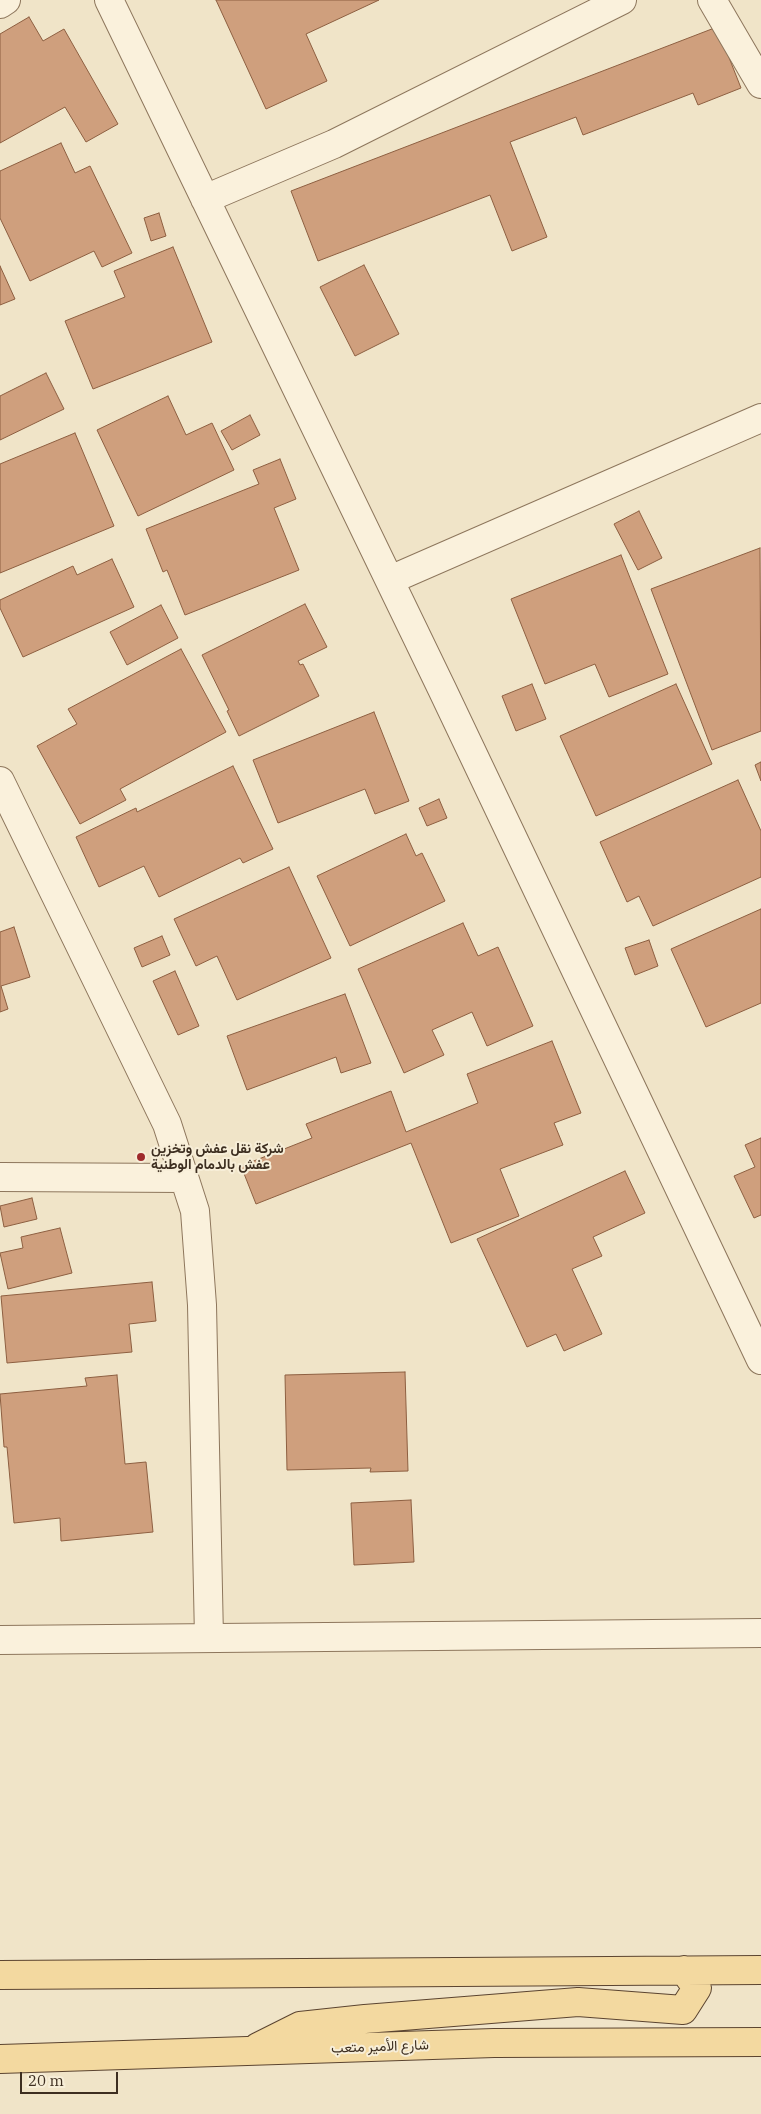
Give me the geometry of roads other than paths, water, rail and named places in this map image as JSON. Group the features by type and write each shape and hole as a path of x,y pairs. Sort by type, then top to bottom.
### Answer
{"main road":[{"path":"250,2051 300,2026 365,2019 578,2002 683,2010 697,1988 684,1970"},
{"path":"0,1975 761,1970"},
{"name":"شارع الأمير متعب","path":"0,2059 494,2043 761,2042"}],"street":[{"path":"0,4 6,0"},
{"path":"109,0 390,580 761,1360"},
{"path":"205,199 334,144 622,0"},
{"path":"712,0 761,84"},
{"path":"390,580 761,418"},
{"path":"0,780 163,1116 195,1212 202,1305 209,1638"},
{"path":"0,1176 184,1178"},
{"path":"0,1640 761,1633"}],"place":[{"name":"شركة نقل عفش وتخزين عفش بالدمام الوطنية","path":"141,1157"}]}
